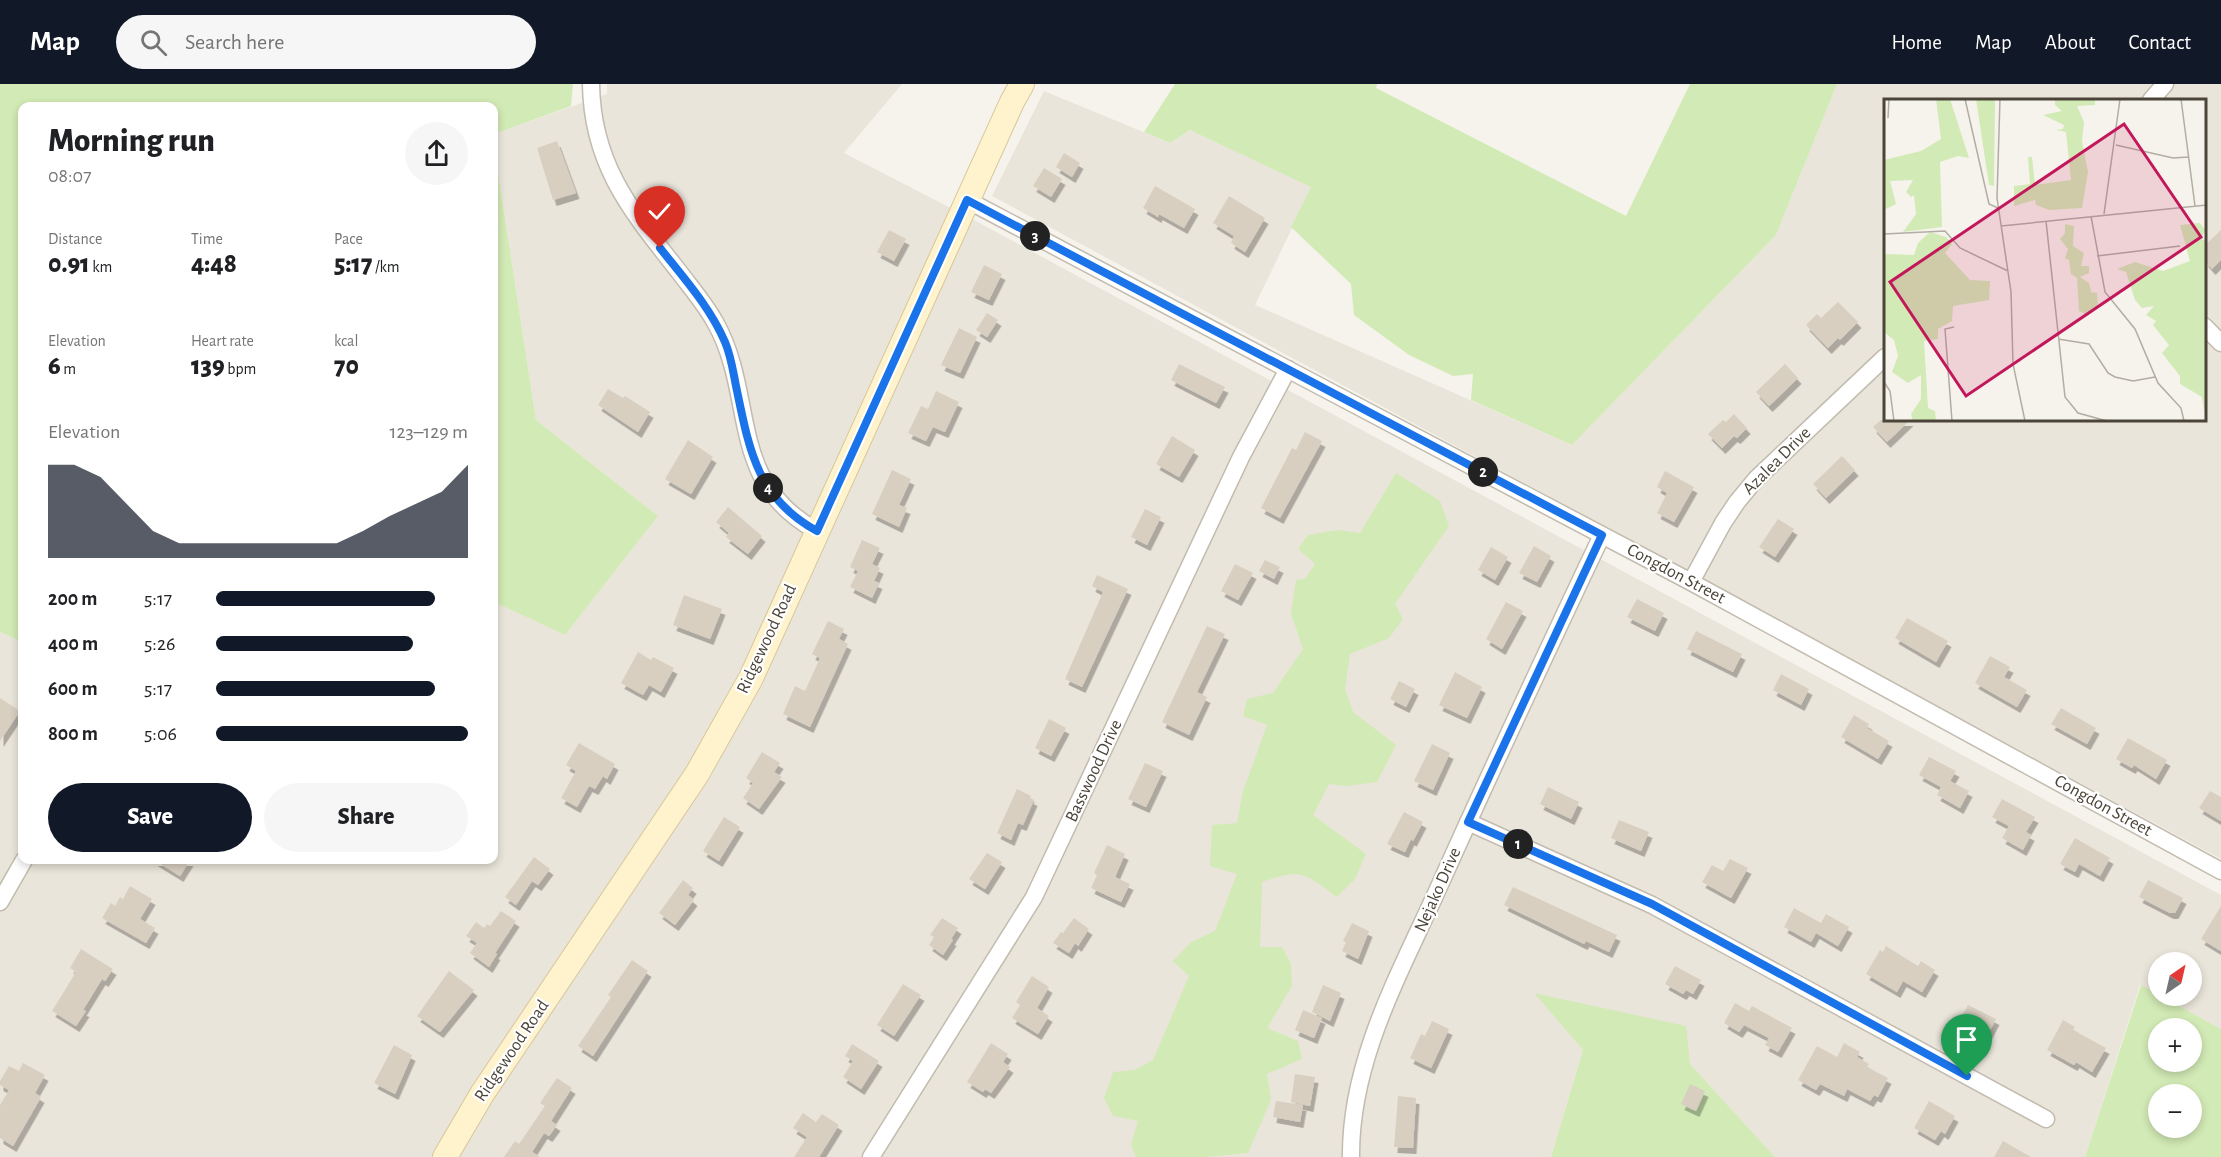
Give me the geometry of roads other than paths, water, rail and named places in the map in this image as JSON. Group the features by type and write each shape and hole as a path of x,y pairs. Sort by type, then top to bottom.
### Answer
{"main road":[{"name":"Ridgewood Road","path":"445,1157 482,1094 697,774 751,678 967,200 1022,84"}],"street":[{"path":"591,84 599,143 609,170 624,199 699,298 715,321 726,343 749,447 757,467 769,489 784,508 798,521 817,531"},
{"path":"2152,99 2165,84"},
{"name":"Congdon Street","path":"967,200 1691,582 2221,871"},
{"path":"2206,327 2221,343"},
{"name":"Azalea Drive","path":"1691,582 1723,523 1743,494 1884,358"},
{"name":"Basswood Drive","path":"871,1157 1034,897 1241,457 1288,369"},
{"name":"Nejako Drive","path":"1351,1157 1356,1091 1374,1033 1468,822 1602,535"},
{"path":"1468,822 1652,904 2046,1119"},
{"path":"0,902 22,864"}]}
